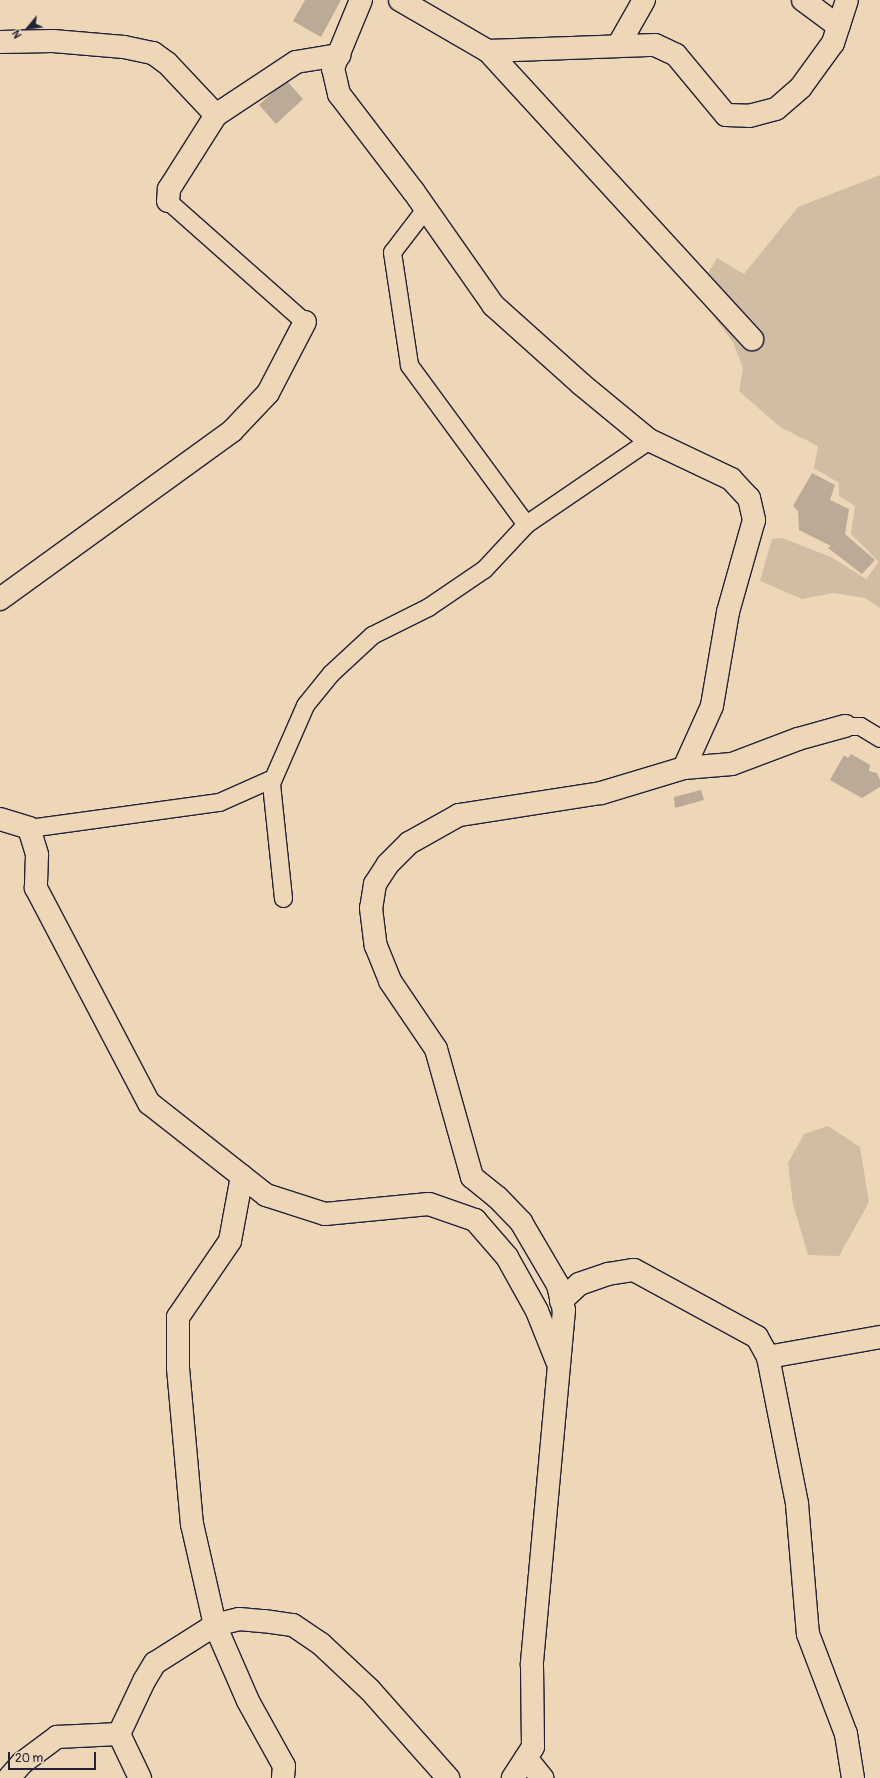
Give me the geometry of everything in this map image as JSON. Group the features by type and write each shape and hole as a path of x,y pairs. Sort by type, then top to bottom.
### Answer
{"street":[{"path":"361,0 333,68 339,94 426,209 493,305 581,384 649,440 731,479 749,498 754,520 728,612 712,706 684,768"},
{"path":"618,46 644,0"},
{"path":"803,0 838,26"},
{"path":"488,51 655,45 676,54 726,115 749,116 776,109 801,88 833,42 846,0"},
{"path":"404,1 488,51 752,339"},
{"path":"0,42 53,41 124,47 153,53 168,63 216,115"},
{"path":"168,201 169,189 216,115 296,62 339,55"},
{"path":"0,599 232,431 268,392 305,322"},
{"path":"513,1778 533,1747 532,1665 564,1310 558,1284 521,1222 472,1177 436,1049 390,981 376,946 371,908 375,884 388,864 409,843 459,815 601,793 684,768 732,764 798,739 845,726"},
{"path":"0,819 30,828 37,855 36,888 149,1103 266,1195 325,1214 429,1204 475,1220 506,1257 537,1311 559,1366"},
{"path":"242,1176 230,1241 178,1317 178,1368 192,1524 215,1625 248,1701 284,1766 283,1778"},
{"path":"562,1301 579,1284 608,1274 634,1270 757,1337 768,1357 797,1504 808,1634 846,1734 853,1778"},
{"path":"768,1357 880,1337"},
{"path":"140,1778 120,1734 144,1680 155,1664 215,1625 239,1619 293,1625 321,1644 370,1690 448,1778"},
{"path":"9,1778 22,1763 57,1738 120,1734"},
{"path":"526,1758 542,1778"}],"lane":[{"path":"168,201 305,322"},
{"path":"426,209 392,252 409,365 526,524"},
{"path":"283,898 272,783 305,705 331,673 372,635 428,607 484,569 526,524 649,440"},
{"path":"845,726 860,726 880,738"},
{"path":"30,828 219,802 273,778"}],"shaded area":[{"path":"880,175 880,608 865,598 833,593 802,599 760,581 772,539 782,538 831,557 866,579 879,562 851,534 855,506 839,496 839,483 814,468 818,446 780,427 739,391 743,368 733,342 706,306 698,290 717,258 744,274 798,207"},
{"path":"828,1126 860,1147 869,1202 839,1256 808,1255 793,1204 788,1163 804,1134"}],"building":[{"path":"305,0 341,0 321,37 293,21"},
{"path":"286,80 303,99 276,124 259,105"},
{"path":"812,473 835,485 830,500 849,509 845,534 875,560 862,574 828,548 831,546 799,530 798,511 793,506"},
{"path":"851,754 870,765 869,771 877,773 880,780 880,787 862,798 830,780 844,755 848,758"},
{"path":"701,790 704,800 675,808 674,797"}]}
